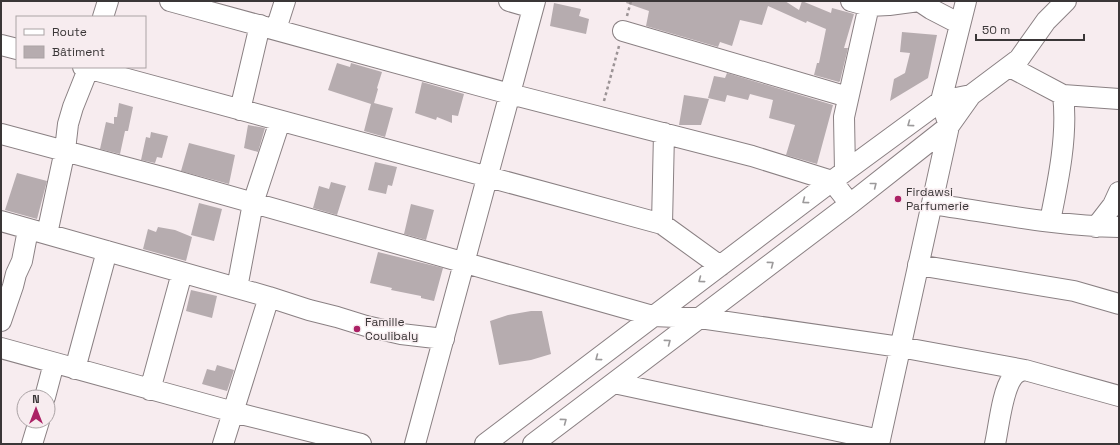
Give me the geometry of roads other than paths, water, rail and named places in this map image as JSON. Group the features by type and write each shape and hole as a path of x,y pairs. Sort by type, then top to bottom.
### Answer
{"street":[{"path":"103,16 108,1"},
{"path":"170,1 197,4 268,27 510,94 752,156 838,176"},
{"path":"240,110 268,27 285,1"},
{"path":"415,444 534,4 510,1"},
{"path":"850,204 838,176 844,117 863,3 889,5 919,1 960,24"},
{"path":"614,383 880,442 949,126 941,101 966,1"},
{"path":"533,444 850,204 949,126 972,95 1019,59 1046,22 1066,1"},
{"path":"623,31 848,97"},
{"path":"1,45 16,49"},
{"path":"1010,67 1063,95 1119,99"},
{"path":"1,321 16,274 37,232 65,150 68,124 87,68"},
{"path":"91,68 280,121 662,224 720,266"},
{"path":"485,444 838,176 941,101 972,95"},
{"path":"1050,221 1056,191 1064,128 1065,113 1063,95"},
{"path":"236,288 253,203 280,121"},
{"path":"662,224 664,133"},
{"path":"1,134 65,150 654,316 700,318 900,347 1025,370 1119,396"},
{"path":"1096,227 1113,205 1119,192"},
{"path":"932,204 1096,227 1119,227"},
{"path":"1,221 387,331 444,339"},
{"path":"75,369 108,251"},
{"path":"918,265 1074,291 1119,304"},
{"path":"150,390 182,272"},
{"path":"223,444 269,297"},
{"path":"1,348 150,390 361,444"},
{"path":"47,389 54,363"},
{"path":"995,444 1006,390 1012,377 1017,372 1025,370"},
{"path":"32,444 36,429"}],"place":[{"name":"Firdawsi Parfumerie","path":"898,199"},
{"name":"Famille Coulibaly","path":"357,329"}]}
